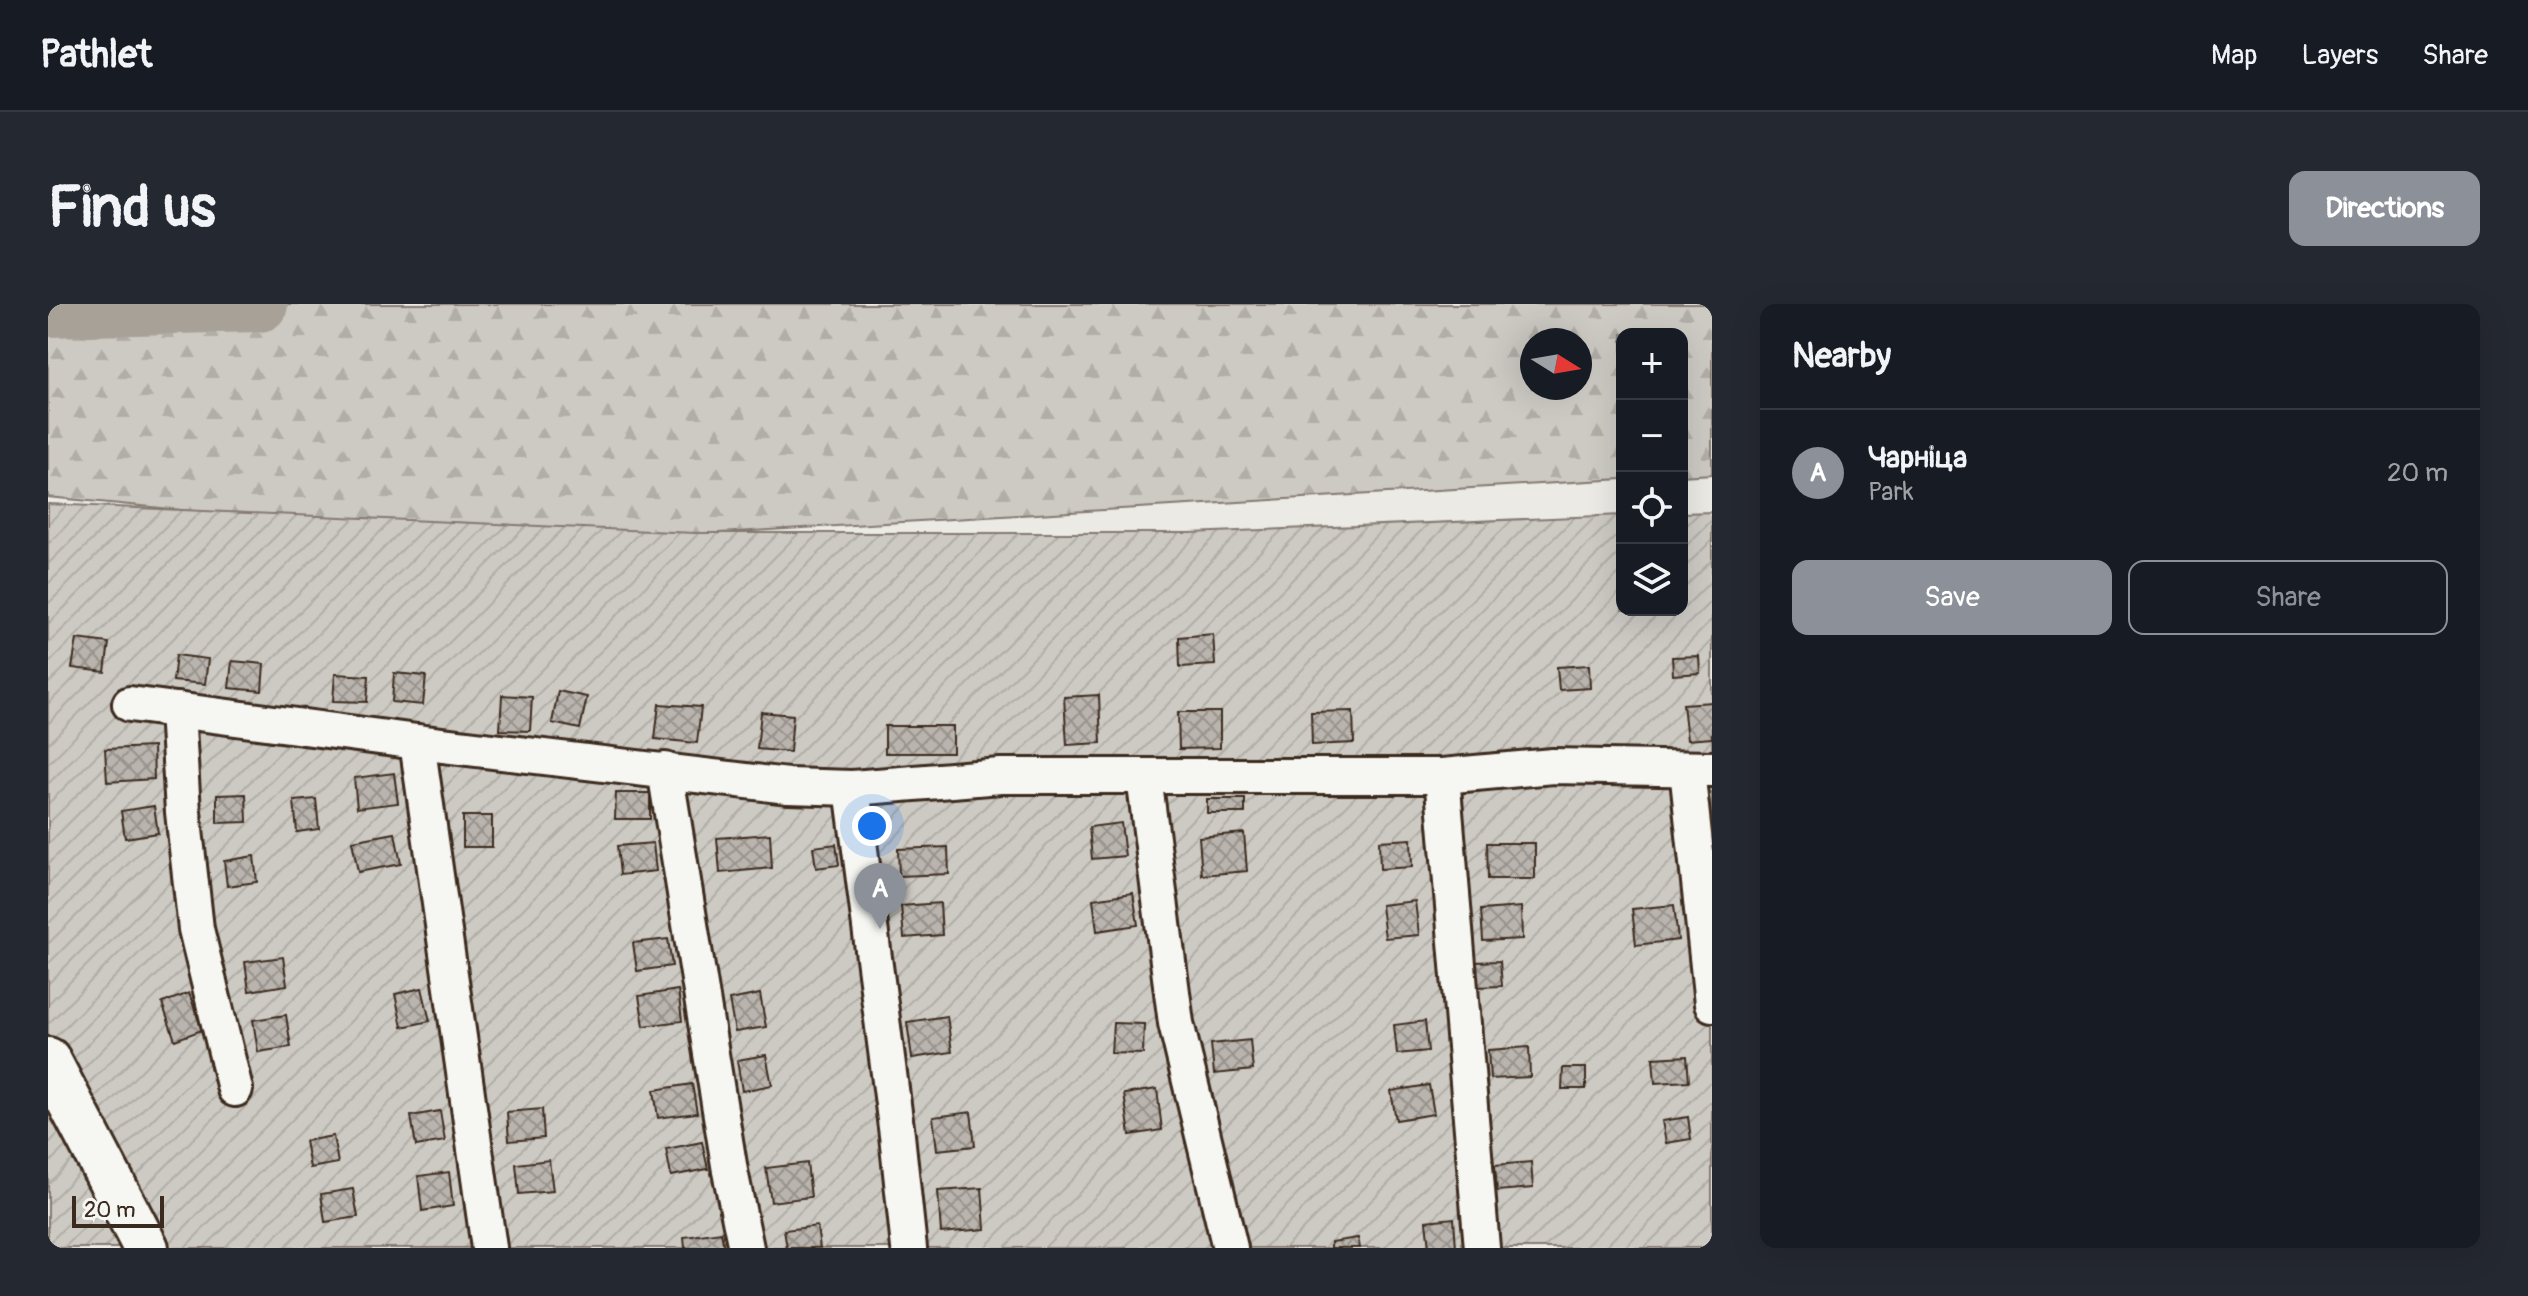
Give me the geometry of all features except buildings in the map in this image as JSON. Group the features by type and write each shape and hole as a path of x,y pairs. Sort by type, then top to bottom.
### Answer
{"main road":[{"path":"48,1060 146,1248"}],"street":[{"path":"130,704 788,786 852,788 1001,776 1442,776 1553,766 1700,769 1712,1004"},
{"path":"177,710 183,812 196,929 235,1089"},
{"path":"417,742 489,1248"},
{"path":"665,770 730,1171 746,1248"},
{"path":"1442,776 1482,1248"},
{"path":"1144,777 1176,1023 1230,1248"},
{"path":"852,788 909,1248"}],"green space":[{"path":"48,304 1712,304 1712,474 1688,476 1688,328 1616,328 1616,479 536,544 48,497"},
{"path":"48,504 695,533 1190,533 1616,515 1616,616 1688,616 1688,513 1712,512 1712,1248 48,1248"}],"waterway":[{"path":"48,309 260,304"}],"place":[{"name":"Чарніца","path":"880,929"}]}
